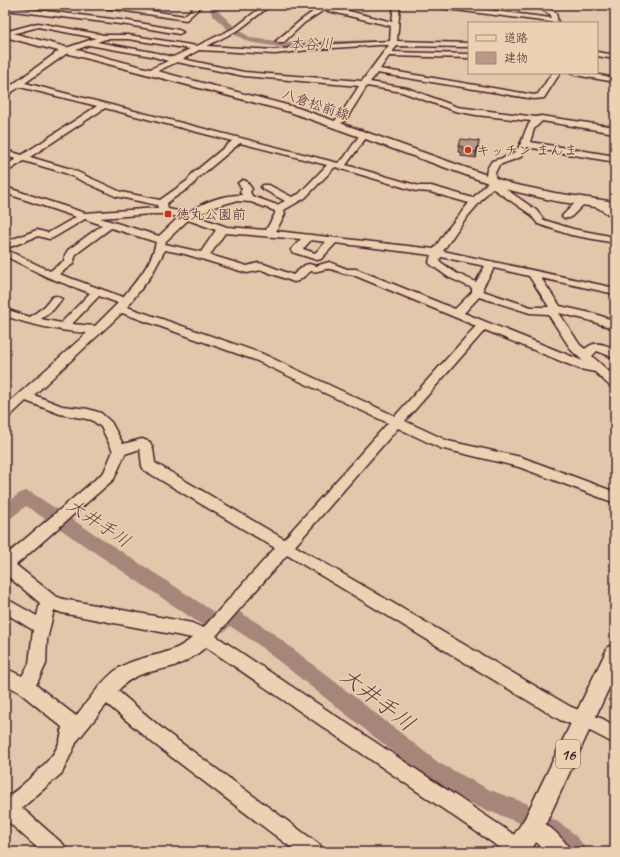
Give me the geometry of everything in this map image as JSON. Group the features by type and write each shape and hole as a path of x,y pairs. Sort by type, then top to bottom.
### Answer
{"main road":[{"name":"八倉松前線","path":"5,34 273,104 335,124 493,182 532,192 615,206"},
{"name":"16","path":"517,851 533,826 615,653"}],"street":[{"path":"100,5 186,18"},
{"path":"5,94 68,50 106,37 128,23 146,5"},
{"path":"167,43 186,24 186,18 200,5"},
{"path":"151,72 240,27 268,5"},
{"path":"313,5 396,25"},
{"path":"335,124 342,119 374,70 394,43 397,5"},
{"path":"436,5 554,22 554,14 538,5"},
{"path":"464,5 478,7 475,11"},
{"path":"496,5 503,22"},
{"path":"280,41 302,22 320,10 322,6"},
{"path":"5,8 128,23 179,32"},
{"path":"5,34 38,25 106,37 128,37 196,48 281,52 317,47 394,43 468,45"},
{"path":"88,43 152,54 244,74 365,84 404,90 455,109 476,113 536,120 541,118 615,130"},
{"path":"387,54 468,56"},
{"path":"598,54 615,57"},
{"path":"374,70 534,97 541,96 555,74"},
{"path":"580,74 615,80"},
{"path":"19,84 337,165 419,189 431,189 475,202"},
{"path":"5,170 103,106"},
{"path":"536,120 525,138 525,144 518,155 495,163 490,173 496,187 533,212 541,222 571,232 615,240"},
{"path":"278,209 302,196 337,165 347,160 364,135"},
{"path":"5,246 38,233 49,236 84,216 151,211 163,207 172,194 190,183 195,176 238,140"},
{"path":"525,144 615,159"},
{"path":"5,152 68,171 118,194 163,207 222,229 309,237 437,253 615,291"},
{"path":"493,182 475,202 437,253 434,262 441,268 478,290 530,310 554,310 591,317 615,325"},
{"path":"243,183 246,189 245,192 250,199"},
{"path":"250,199 268,188 292,201"},
{"path":"5,190 110,224 161,243 247,270 258,266 264,267 294,280 309,267 317,270 329,265 346,272 352,270 584,366 599,369"},
{"path":"5,413 97,330 122,305 146,276 161,243 187,216 224,200 250,199 278,209 281,212 270,233"},
{"path":"567,216 582,201"},
{"path":"596,203 615,215"},
{"path":"51,275 69,262 72,252 110,224"},
{"path":"203,256 209,250 222,229"},
{"path":"309,237 296,250 317,257 334,240"},
{"path":"340,252 347,242"},
{"path":"5,252 51,275 122,305 259,357 445,446 521,462 615,498"},
{"path":"457,314 478,290 491,265"},
{"path":"533,274 576,348 615,384"},
{"path":"63,327 96,293"},
{"path":"31,321 49,308 56,299"},
{"path":"5,312 31,321 63,327 97,330"},
{"path":"70,735 115,682 129,671 145,665 172,659 188,652 205,637 286,548 484,324"},
{"path":"585,356 594,347 605,349 615,354"},
{"path":"25,396 67,412 88,413 102,419 110,436 120,450"},
{"path":"120,450 142,443 145,444 147,447 149,466 566,714 615,735"},
{"path":"120,450 113,469 109,475 5,565 49,600 62,606 192,630 205,637 517,851"},
{"path":"25,686 35,674 38,664 39,642 49,600"},
{"path":"5,605 42,627"},
{"path":"5,676 25,686 67,719 71,724 70,735 62,759 56,767 26,794 11,805 5,806"},
{"path":"106,692 159,737 313,852"},
{"path":"5,806 57,852"},
{"path":"533,826 561,852"}],"building":[{"path":"461,139 479,141 476,152 462,150 463,147 459,146"}],"waterway":[{"name":"本谷川","path":"213,5 215,13 233,29"},
{"name":"本谷川","path":"235,31 249,40 286,45 390,42"},
{"name":"大井手川","path":"5,513 26,497 214,622"},
{"name":"大井手川","path":"218,625 229,615 263,637 432,770 484,798 520,812"},
{"name":"大井手川","path":"550,829 576,852"}],"place":[{"name":"キッチン まんま","path":"468,150"},
{"name":"徳丸公園前","path":"168,214"}]}
